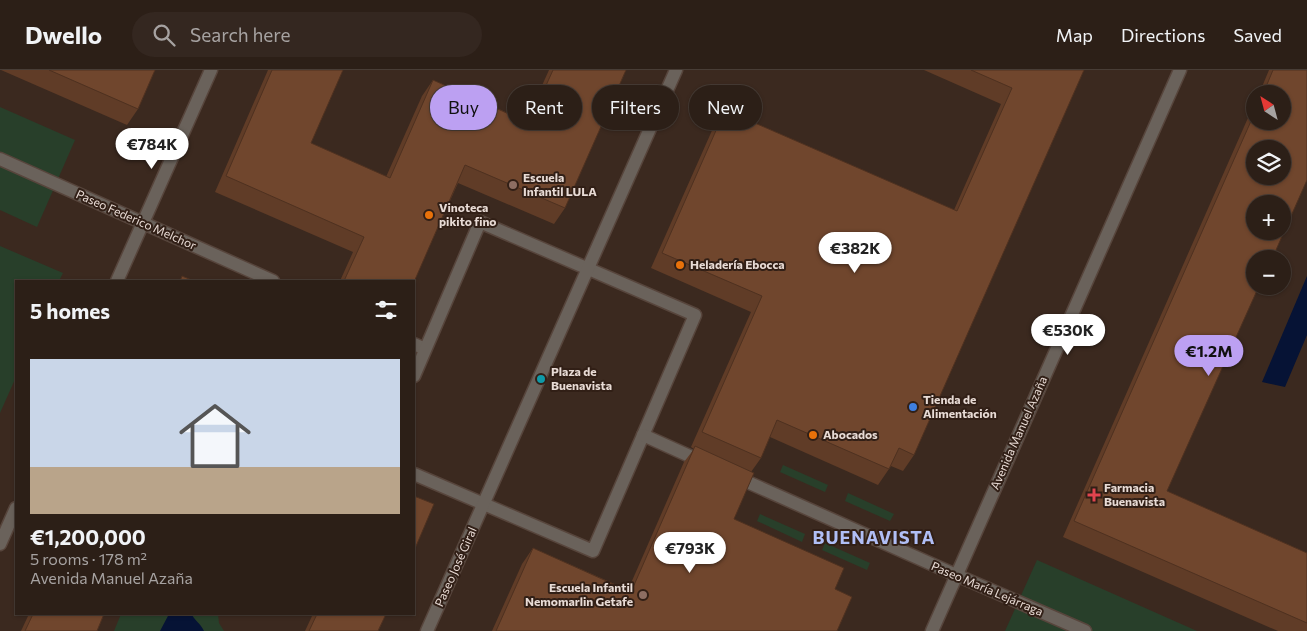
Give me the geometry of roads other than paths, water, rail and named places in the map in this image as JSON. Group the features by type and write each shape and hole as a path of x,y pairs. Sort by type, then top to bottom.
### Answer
{"street":[{"path":"117,280 211,70"},
{"name":"Paseo José Giral","path":"427,631 676,70"},
{"name":"Avenida Manuel Azaña","path":"932,631 1180,70"},
{"name":"Paseo Federico Melchor","path":"0,159 271,280"},
{"path":"415,371 420,347 480,222 695,314 593,551 415,474"},
{"name":"Paseo María Lejárraga","path":"643,435 956,576 1085,631"},
{"path":"0,544 15,510"}],"water":[{"path":"1307,276 1307,335 1285,387 1262,382"},
{"path":"168,615 192,615 204,631 160,631"}],"place":[{"name":"Escuela Infantil LULA","path":"513,185"},
{"name":"Vinoteca pikito fino","path":"429,215"},
{"name":"Heladería Ebocca","path":"680,265"},
{"name":"Plaza de Buenavista","path":"541,379"},
{"name":"Tienda de Alimentación","path":"913,407"},
{"name":"Abocados","path":"813,435"},
{"name":"Farmacia Buenavista","path":"1094,495"},
{"name":"Escuela Infantil Nemomarlin Getafe","path":"643,595"}],"district":[{"name":"BUENAVISTA","path":"874,538"}]}
